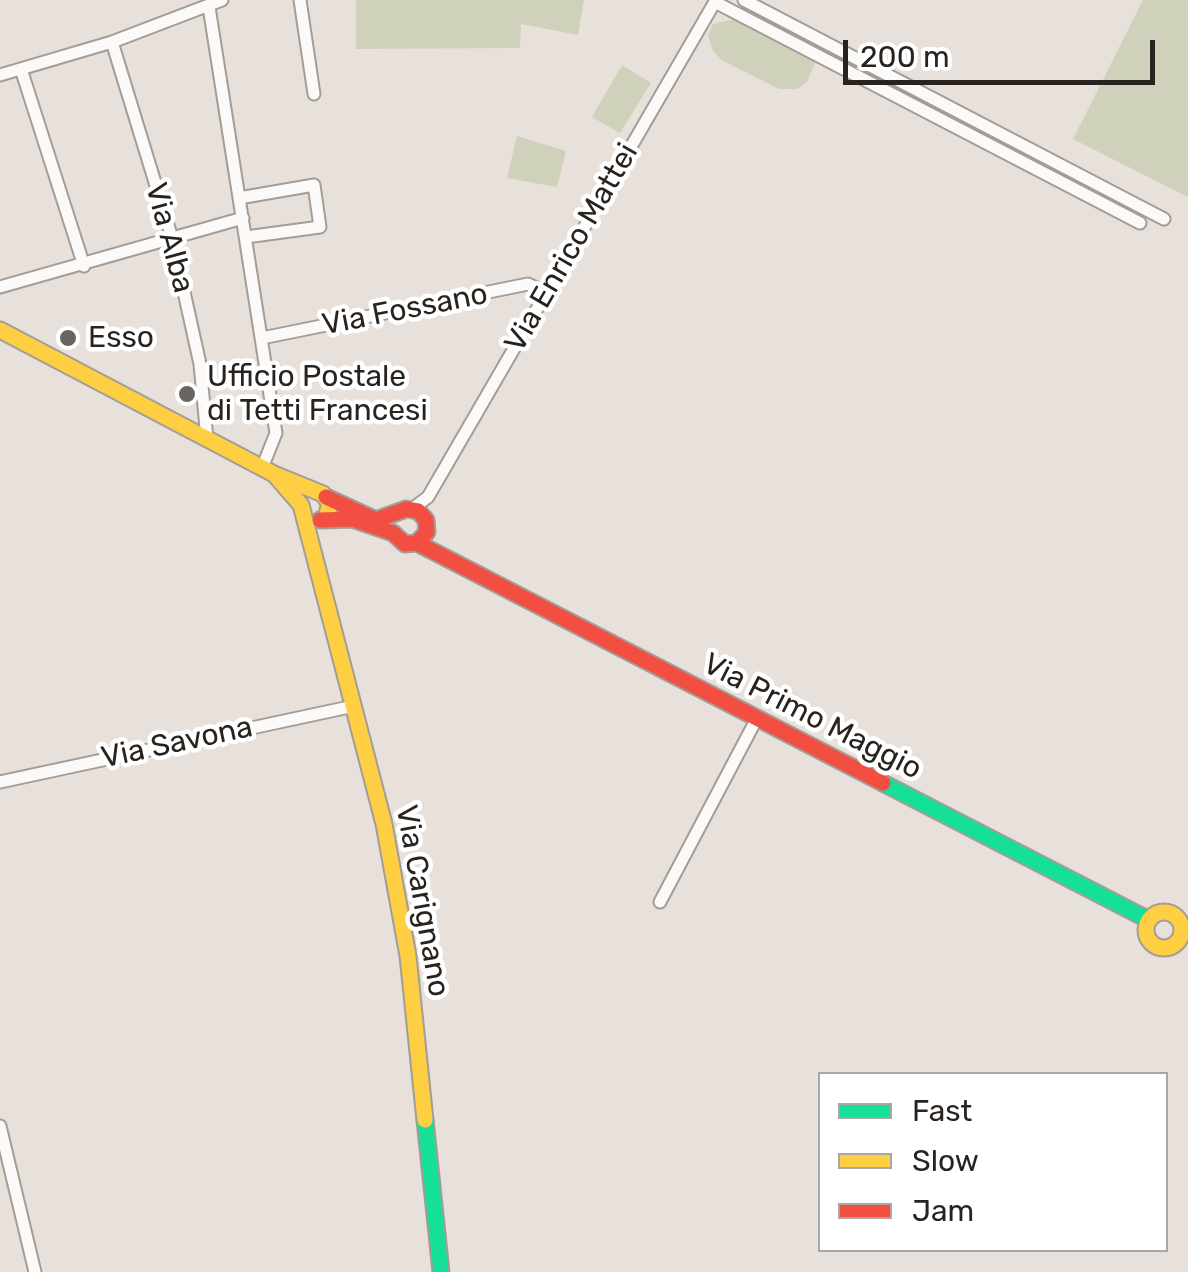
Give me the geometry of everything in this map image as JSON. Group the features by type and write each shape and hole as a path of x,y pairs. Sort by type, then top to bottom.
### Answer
{"main road":[{"path":"0,330 268,471 376,520 412,509 424,532 405,544 393,534 340,516 311,520 268,471"},
{"path":"302,509 307,494 322,494"},
{"path":"322,494 330,508 326,517"},
{"name":"Via Carignano","path":"302,509 384,824 408,956 441,1272"},
{"path":"393,534 396,516"},
{"name":"Via Primo Maggio","path":"424,532 450,563 1149,920"},
{"path":"1161,912 1174,915 1184,939 1173,946 1156,946 1146,932 1149,920 1161,912"}],"street":[{"path":"0,75 112,42 222,0"},
{"path":"300,0 314,94"},
{"path":"744,0 1164,218"},
{"path":"716,1 1140,224"},
{"name":"Via Enrico Mattei","path":"412,509 428,497 716,1"},
{"path":"209,7 276,433 268,471"},
{"name":"Via Alba","path":"112,42 172,238 200,364 207,439"},
{"path":"20,69 84,266"},
{"path":"240,198 314,185 320,226 246,237"},
{"path":"0,287 243,218"},
{"name":"Via Fossano","path":"262,338 528,284 546,293"},
{"name":"Via Enrico Mattei","path":"424,532 428,497"},
{"path":"312,546 326,517"},
{"name":"Via Savona","path":"0,782 354,706"},
{"path":"660,902 756,720"},
{"path":"0,1126 35,1272"}],"green space":[{"path":"356,0 584,0 578,35 521,24 520,48 356,49"},
{"path":"1143,0 1188,0 1188,197 1073,139"},
{"path":"740,18 817,58 807,82 797,89 779,89 723,61 713,51 708,35 713,24"},
{"path":"622,65 651,83 620,133 592,117"},
{"path":"517,136 566,151 557,187 507,178"}],"traffic: fast":[{"path":"883,783 1149,920"},
{"path":"425,1120 441,1272"}],"traffic: slow":[{"path":"0,330 274,474 323,494 330,504 326,517"},
{"path":"274,474 301,505 384,824 408,956 425,1120"},
{"path":"1164,912 1177,917 1182,930 1177,943 1164,948 1151,943 1146,930 1151,917 1164,912"}],"traffic: jam":[{"path":"320,520 352,519 393,533 405,544 417,543 427,532 426,520 418,511 406,509 376,520 326,497"},
{"path":"417,543 883,783"}],"place":[{"name":"Esso","path":"68,338"},
{"name":"Ufficio Postale di Tetti Francesi","path":"187,394"}]}
